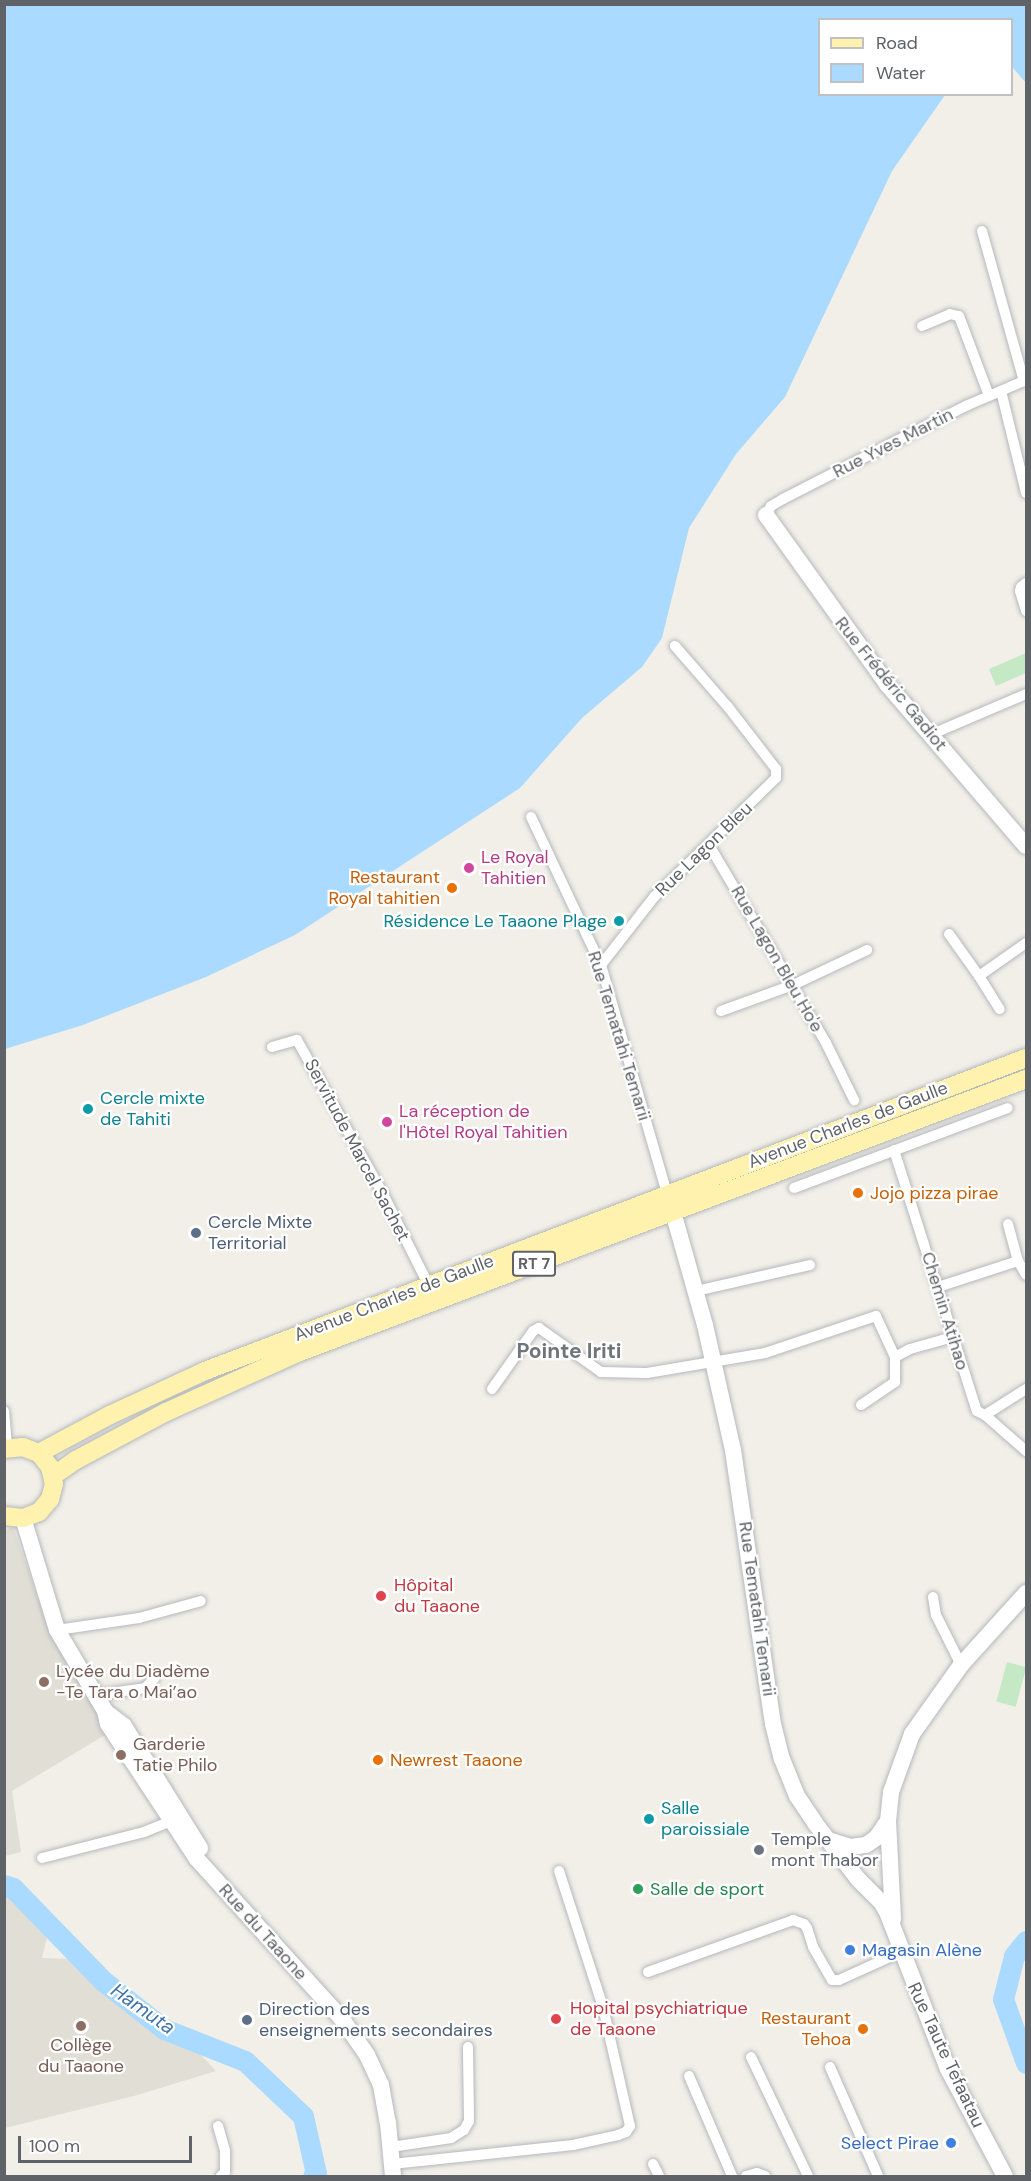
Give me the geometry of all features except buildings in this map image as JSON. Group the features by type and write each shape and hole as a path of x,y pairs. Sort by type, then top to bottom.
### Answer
{"main road":[{"name":"Rue Frédéric Gadiot","path":"766,514 836,616 887,684 1025,842"},
{"name":"Avenue Charles de Gaulle","path":"39,1453 110,1415 205,1371 428,1284 1026,1058"},
{"name":"Avenue Charles de Gaulle","path":"53,1476 76,1460 165,1412 262,1368 1026,1079"},
{"name":"Rue Tematahi Temarii","path":"672,1212 715,1364 743,1505 777,1742 797,1796 858,1879 881,1902 893,1932"},
{"path":"6,1448 23,1447 39,1453 48,1463 53,1476 53,1492 48,1503 35,1514 14,1517"},
{"name":"Rue du Taaone","path":"14,1517 57,1630 105,1711 108,1724 177,1819 197,1859 342,2019 367,2055 381,2085 392,2162"},
{"path":"893,1932 888,1821 891,1792 912,1734 961,1665 1026,1593"},
{"path":"831,1841 851,1847 866,1845 876,1838 888,1821"},
{"path":"881,1902 879,1853 888,1821"},
{"name":"Rue Taute Tefaatau","path":"893,1932 948,2069 1005,2176"}],"street":[{"path":"981,231 1025,381"},
{"path":"922,326 950,314 959,316 989,396"},
{"name":"Rue Yves Martin","path":"766,514 771,506 783,499 989,396 1025,381"},
{"path":"1002,391 1026,493"},
{"path":"1026,583 1020,591 1026,611"},
{"name":"Rue Lagon Bleu","path":"601,965 655,896 776,778 776,770 728,707 675,646"},
{"path":"930,735 1026,694"},
{"name":"Rue Tematahi Temarii","path":"531,817 601,965 667,1193"},
{"name":"Rue Lagon Bleu Ho'e","path":"709,844 793,985 854,1100"},
{"path":"949,934 1000,1009"},
{"path":"979,976 1026,943"},
{"path":"721,1011 793,985 867,950"},
{"name":"Servitude Marcel Sachet","path":"272,1047 297,1040 383,1194 428,1284"},
{"path":"794,1188 1008,1108"},
{"name":"Chemin Atihao","path":"894,1150 977,1411 985,1415 1026,1451"},
{"path":"1008,1224 1018,1262 1026,1275"},
{"path":"938,1287 1018,1262"},
{"path":"696,1291 810,1265"},
{"path":"492,1389 533,1332 539,1328 600,1372 647,1373 715,1364 765,1353 849,1323 876,1316 895,1357 895,1382 861,1405"},
{"path":"895,1357 910,1349 953,1337"},
{"path":"985,1415 1026,1389"},
{"path":"4,1411 6,1448"},
{"path":"933,1597 936,1615 961,1665"},
{"path":"57,1630 139,1618 201,1601"},
{"path":"96,1695 145,1688 154,1679"},
{"path":"42,1858 144,1832 177,1819"},
{"path":"392,2162 573,2145 618,2135 626,2132 630,2126 603,2007 559,1871"},
{"path":"648,1972 793,1920 804,1924 807,1928 813,1947 832,1980 839,1980 901,1952"},
{"path":"392,2162 451,2138 464,2130 469,2121 468,2047"},
{"path":"751,2057 808,2176"},
{"path":"830,2067 878,2176"},
{"path":"689,2076 732,2176"},
{"path":"218,2126 225,2151 225,2172 221,2176"},
{"path":"653,2164 659,2176"},
{"path":"746,2176 757,2173 765,2176"}],"shaded area":[{"name":"Lycée du Diadème -Te Tara o Mai’ao","path":"13,1527 51,1635 115,1729 12,1791 21,1852 5,1856 4,1531"},
{"name":"Collège du Taaone","path":"4,1886 47,1937 42,1958 68,1959 126,2009 190,2043 216,2071 134,2096 5,2128"}],"green space":[{"path":"1026,653 1026,673 996,686 989,669"},
{"path":"1007,1662 1026,1667 1016,1707 996,1702"}],"water":[{"path":"5,4 1026,5 1026,83 1013,68 1013,18 818,18 818,96 944,96 892,171 785,397 736,454 689,528 662,638 642,667 582,718 520,788 295,935 206,977 83,1025 5,1049"}],"waterway":[{"name":"Hamuta","path":"4,1885 13,1888 102,1980 164,2029 245,2061 303,2116 316,2173 313,2176"},
{"path":"1026,1941 1014,1956 1003,1999 1026,2063"}],"place":[{"name":"Le Royal Tahitien","path":"469,868"},
{"name":"Restaurant Royal tahitien","path":"452,888"},
{"name":"Résidence Le Taaone Plage","path":"619,921"},
{"name":"Cercle mixte de Tahiti","path":"88,1109"},
{"name":"La réception de l'Hôtel Royal Tahitien","path":"387,1122"},
{"name":"Jojo pizza pirae","path":"858,1193"},
{"name":"Cercle Mixte Territorial","path":"196,1233"},
{"name":"Hôpital du Taaone","path":"381,1596"},
{"name":"Lycée du Diadème -Te Tara o Mai’ao","path":"44,1682"},
{"name":"Garderie Tatie Philo","path":"121,1755"},
{"name":"Newrest Taaone","path":"378,1760"},
{"name":"Salle paroissiale","path":"649,1819"},
{"name":"Temple mont Thabor","path":"759,1850"},
{"name":"Salle de sport","path":"638,1889"},
{"name":"Magasin Alène","path":"850,1950"},
{"name":"Hopital psychiatrique de Taaone","path":"556,2019"},
{"name":"Direction des enseignements secondaires","path":"247,2020"},
{"name":"Collège du Taaone","path":"81,2026"},
{"name":"Restaurant Tehoa","path":"863,2029"},
{"name":"Select Pirae","path":"951,2143"}],"district":[{"name":"Pointe Iriti","path":"569,1351"}]}
